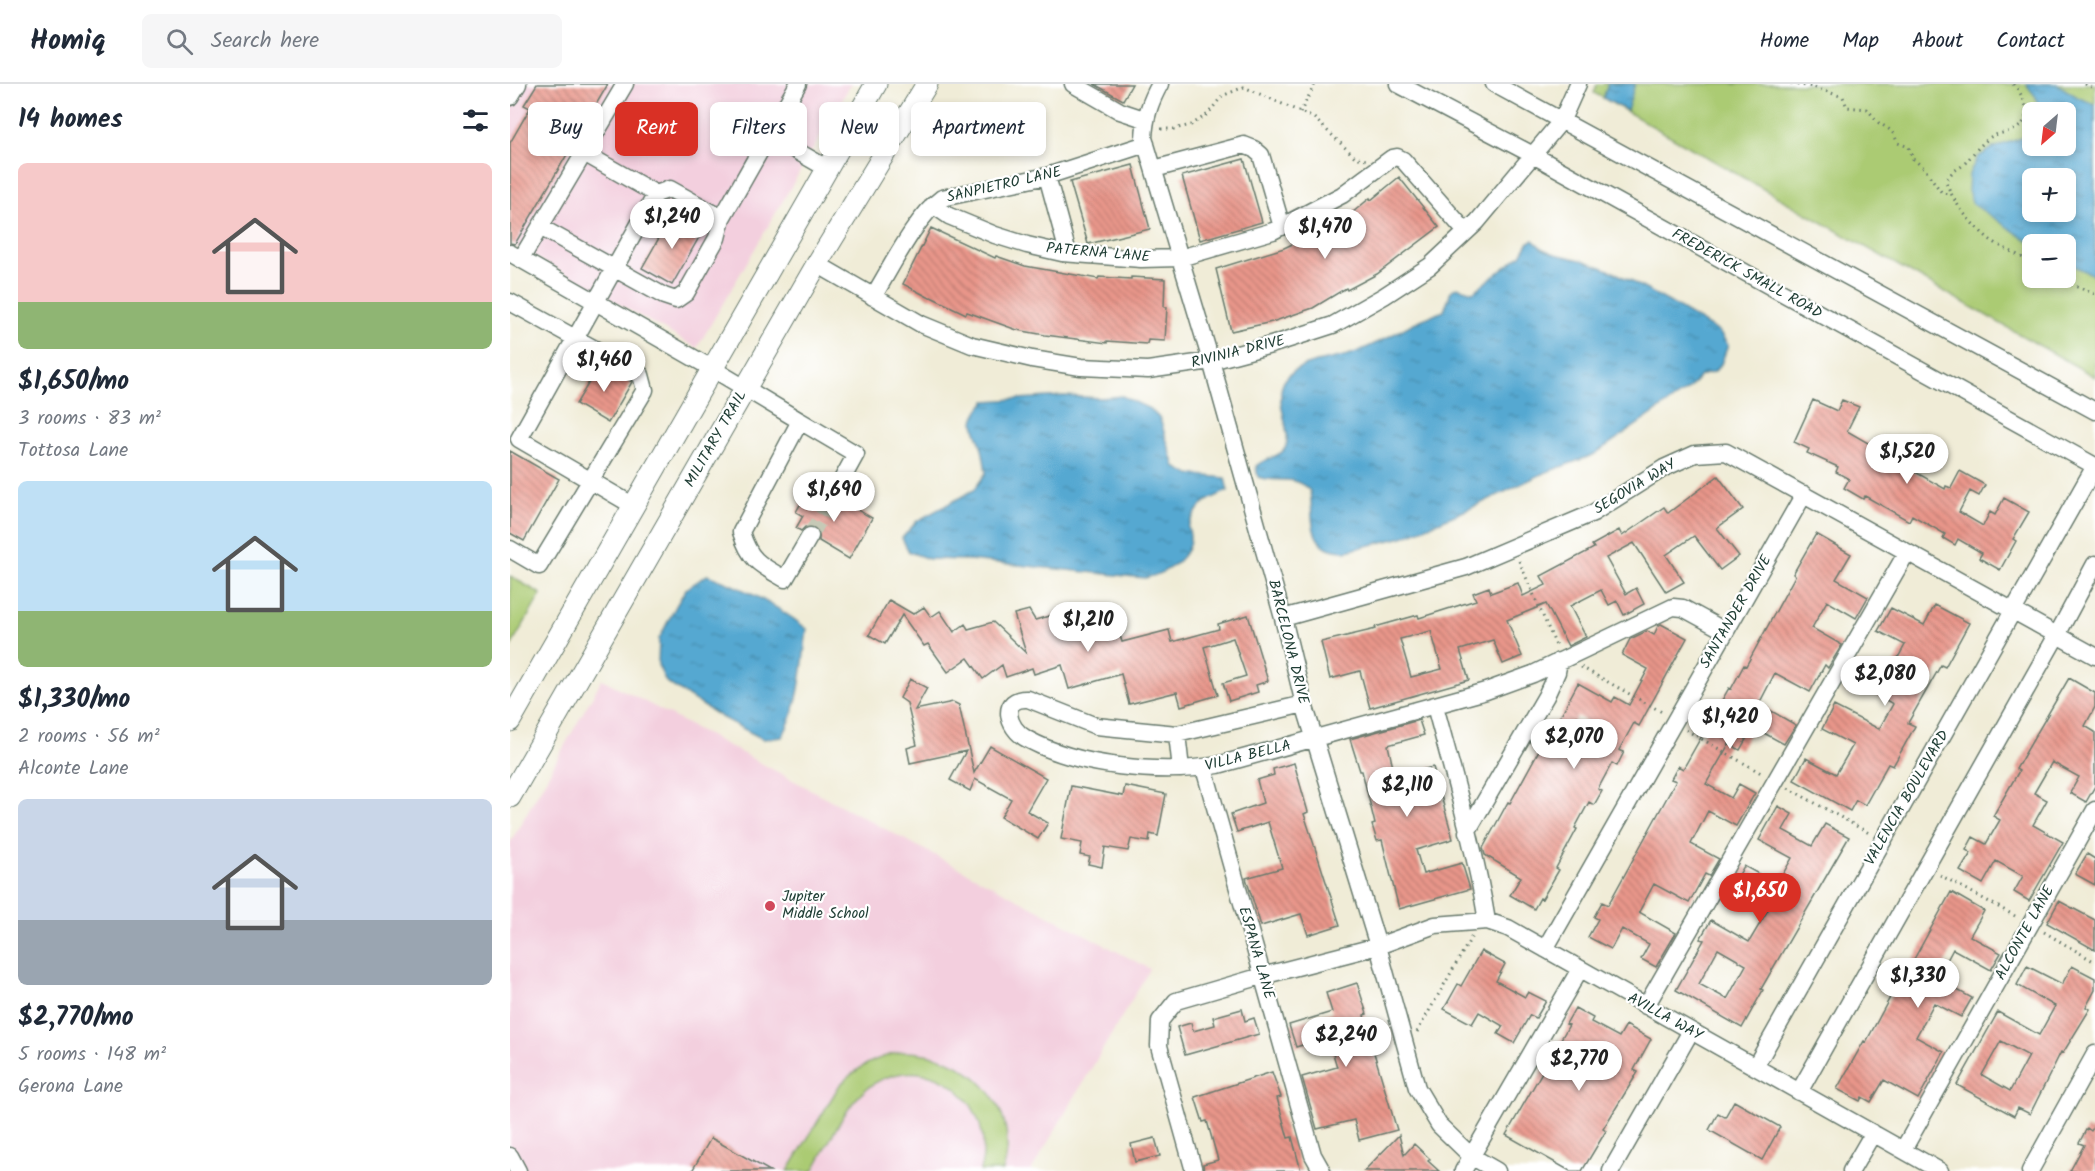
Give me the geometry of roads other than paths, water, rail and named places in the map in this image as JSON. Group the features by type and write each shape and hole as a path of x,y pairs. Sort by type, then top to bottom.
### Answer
{"main road":[{"path":"510,721 876,84"},
{"name":"MILITARY TRAIL","path":"510,797 817,264 927,84"}],"street":[{"path":"510,97 518,84"},
{"path":"603,121 625,84"},
{"path":"788,102 798,84"},
{"path":"1073,84 1120,111 1150,124"},
{"name":"BARCELONA DRIVE","path":"1160,84 1152,99 1150,124 1144,138 1211,362 1283,618 1304,705 1378,946 1417,1088 1439,1125 1467,1164 1497,1171"},
{"name":"FREDERICK SMALL ROAD","path":"1398,84 1533,155 2095,466"},
{"path":"1494,84 2095,411"},
{"name":"RIVINIA DRIVE","path":"817,264 921,324 972,345 1032,359 1081,367 1148,370 1211,362 1333,325 1430,266 1477,222 1562,120 1578,84"},
{"name":"SANPIETRO LANE","path":"873,297 918,224 933,205 942,198 1047,176 1146,144"},
{"path":"1154,169 1244,145 1254,148 1261,155 1282,227"},
{"path":"582,156 540,227 515,256 856,454 833,496"},
{"path":"589,156 656,194"},
{"path":"540,227 664,296 676,300 686,293 717,238 722,218 757,156"},
{"path":"805,156 828,169"},
{"name":"PATERNA LANE","path":"933,205 949,216 995,236 1026,245 1068,253 1141,259 1180,258 1282,227 1342,195 1397,157 1403,160 1466,232"},
{"path":"1047,176 1068,253"},
{"path":"634,506 515,437 576,339 656,194 670,189 722,218"},
{"path":"510,302 641,375 645,390 539,566 510,549"},
{"path":"800,421 741,532 746,549 758,563 785,579 810,536"},
{"name":"SEGOVIA WAY","path":"1283,618 1466,567 1593,513 1664,468 1695,454 1726,452 2095,656"},
{"name":"VALENCIA BOULEVARD","path":"1755,1067 2095,466"},
{"name":"SANTANDER DRIVE","path":"1545,949 1804,494"},
{"path":"1646,1006 1907,552"},
{"path":"1799,1092 2095,564"},
{"name":"VILLA BELLA","path":"1304,705 1177,734 1096,726 1028,699 1017,701 1011,706 1009,718 1012,727 1019,734 1065,754 1132,768 1204,768 1435,706 1514,681 1673,607 1683,608 1725,631"},
{"path":"1467,832 1546,696 1564,659"},
{"path":"1435,706 1482,890 1487,921"},
{"path":"1177,734 1181,769"},
{"name":"ESPANA LANE","path":"1204,768 1313,1155 1322,1171"},
{"name":"ALCONTE LANE","path":"1903,1150 2095,810"},
{"name":"AVILLA WAY","path":"1194,1171 1159,1046 1160,1021 1176,1001 1378,946 1435,925 1487,921 1508,928 1940,1171"},
{"path":"1467,1164 1580,969"},
{"path":"1611,1171 1691,1031"},
{"path":"2030,1171 2095,1054"},
{"path":"1851,1171 1873,1133"},
{"path":"510,1156 518,1171"}],"water":[{"path":"1608,84 1635,84 1627,111 1603,98"},
{"path":"2026,84 2057,84 2079,98 2095,104 2095,276 2076,267 2076,234 2022,234 2022,237 1973,204 1968,191 1969,174 1978,157 1993,148 2022,138 2022,156 2076,156 2076,102 2037,102"},
{"path":"1533,240 1543,249 1555,254 1585,261 1614,272 1719,332 1728,345 1721,364 1714,372 1700,376 1690,388 1593,455 1544,473 1403,537 1346,551 1333,550 1324,546 1314,532 1310,491 1298,482 1258,477 1256,466 1281,453 1287,445 1281,398 1281,388 1285,380 1305,365 1357,352 1418,321 1444,311 1451,291 1457,287 1473,292 1521,255 1528,243"},
{"path":"1064,396 1101,398 1122,396 1150,409 1160,419 1175,467 1188,474 1225,478 1228,491 1203,504 1192,519 1188,527 1189,546 1179,561 1163,572 1145,578 969,560 929,559 909,552 902,538 917,521 974,490 986,473 974,420 986,401"},
{"path":"707,575 759,598 784,612 807,629 797,698 782,737 763,739 721,717 666,682 658,665 659,639 676,606 686,589"}],"tunnel":[{"path":"810,536 833,496"}],"place":[{"name":"Jupiter Middle School","path":"770,906"}]}
